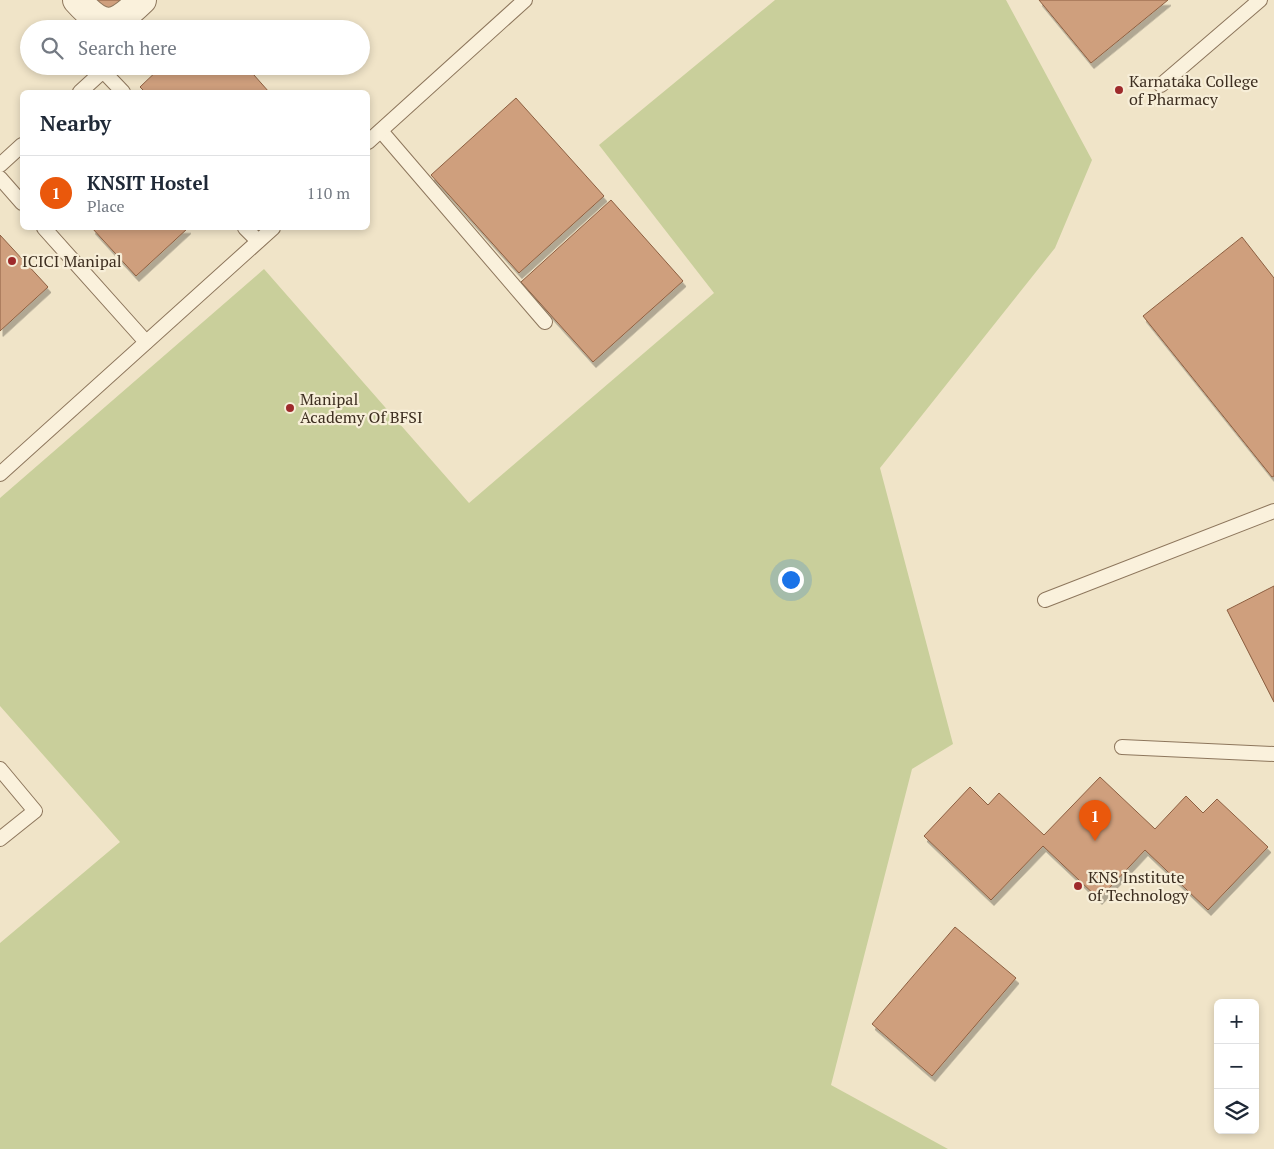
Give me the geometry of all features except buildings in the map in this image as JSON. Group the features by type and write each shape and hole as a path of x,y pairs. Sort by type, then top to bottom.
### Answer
{"street":[{"path":"77,0 99,20"},
{"path":"118,20 142,0"}],"lane":[{"path":"370,140 525,0"},
{"path":"1161,85 1260,0"},
{"path":"82,90 99,75"},
{"path":"107,75 121,90"},
{"path":"381,131 545,322"},
{"path":"0,165 20,147"},
{"path":"0,178 20,201"},
{"path":"46,230 146,342"},
{"path":"247,230 258,241"},
{"path":"0,474 271,230"},
{"path":"1045,600 1274,510"},
{"path":"1122,747 1274,754"},
{"path":"0,769 35,811 0,839"}],"green space":[{"path":"775,0 1006,0 1092,160 1055,248 880,468 953,744 912,769 831,1085 948,1149 0,1149 0,943 120,842 0,706 0,498 264,269 469,503 714,293 599,145"}],"place":[{"name":"Karnataka College of Pharmacy","path":"1119,90"},
{"name":"ICICI Manipal","path":"12,261"},
{"name":"Manipal Academy Of BFSI","path":"290,408"},
{"name":"KNSIT Hostel","path":"1095,841"},
{"name":"KNS Institute of Technology","path":"1078,886"}]}
